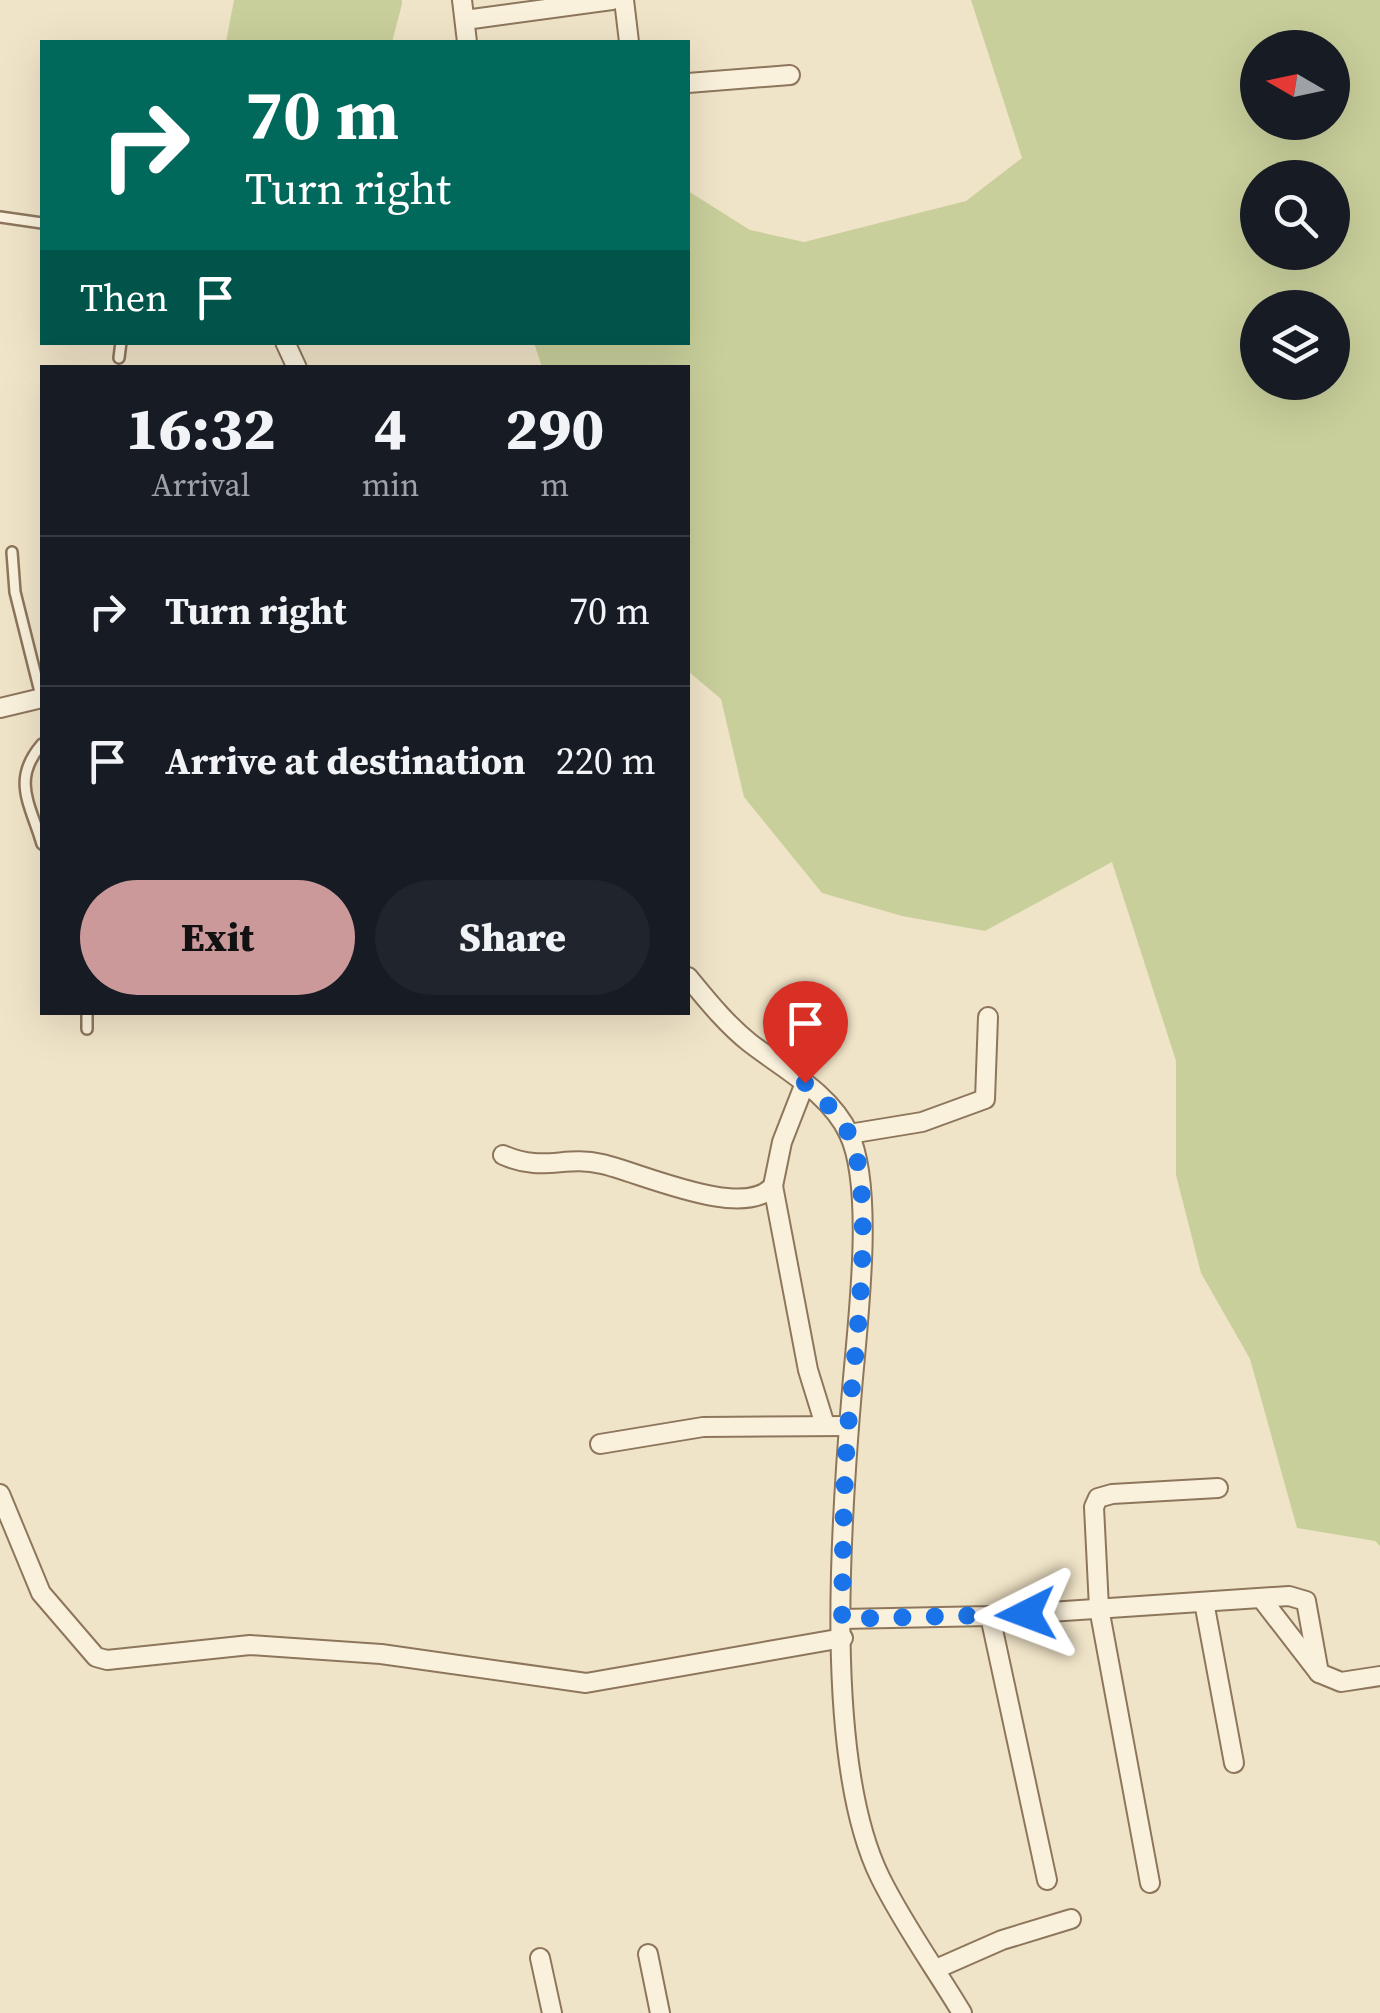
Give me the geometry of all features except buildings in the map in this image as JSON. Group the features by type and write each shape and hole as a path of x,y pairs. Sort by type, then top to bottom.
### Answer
{"street":[{"path":"462,0 468,40"},
{"path":"465,20 612,0"},
{"path":"624,0 629,40"},
{"path":"690,83 790,75"},
{"path":"0,708 40,699"},
{"path":"690,979 728,1023 830,1106 849,1134 859,1180 859,1302 848,1426 842,1629 855,1793 879,1875 962,2013"},
{"path":"849,1134 907,1125 984,1099 988,1016"},
{"path":"805,1083 782,1142 773,1186 808,1370 825,1424"},
{"path":"503,1155 531,1166 600,1163 675,1188 729,1196 756,1197 773,1186"},
{"path":"600,1444 703,1427 848,1426"},
{"path":"1150,1884 1099,1608 1094,1507 1098,1498 1218,1488"},
{"path":"0,1494 41,1593 96,1656 107,1660 250,1645 381,1654 586,1683 842,1629 1289,1596 1306,1601 1319,1673"},
{"path":"1260,1598 1319,1673 1341,1682 1380,1676"},
{"path":"1204,1602 1234,1763"},
{"path":"990,1616 1047,1880"},
{"path":"936,1969 1002,1940 1070,1919"},
{"path":"648,1954 660,2013"},
{"path":"540,1958 552,2013"}],"lane":[{"path":"0,217 40,224"},
{"path":"120,358 121,345"},
{"path":"12,552 15,592 40,691"},
{"path":"40,746 27,762 23,777 40,837"},
{"path":"86,1015 87,1028"}],"green space":[{"path":"234,0 402,0 393,40 226,40"},
{"path":"971,0 1380,0 1380,1546 1375,1541 1297,1528 1250,1359 1201,1273 1176,1175 1176,1061 1112,862 985,931 902,916 822,893 744,797 721,699 690,673 690,365 541,365 535,345 690,345 690,192 750,230 804,242 966,201 1022,158"}],"route":[{"path":"805,1083 830,1106 849,1134 859,1180 859,1302 845,1471 842,1619 1026,1614"}]}
